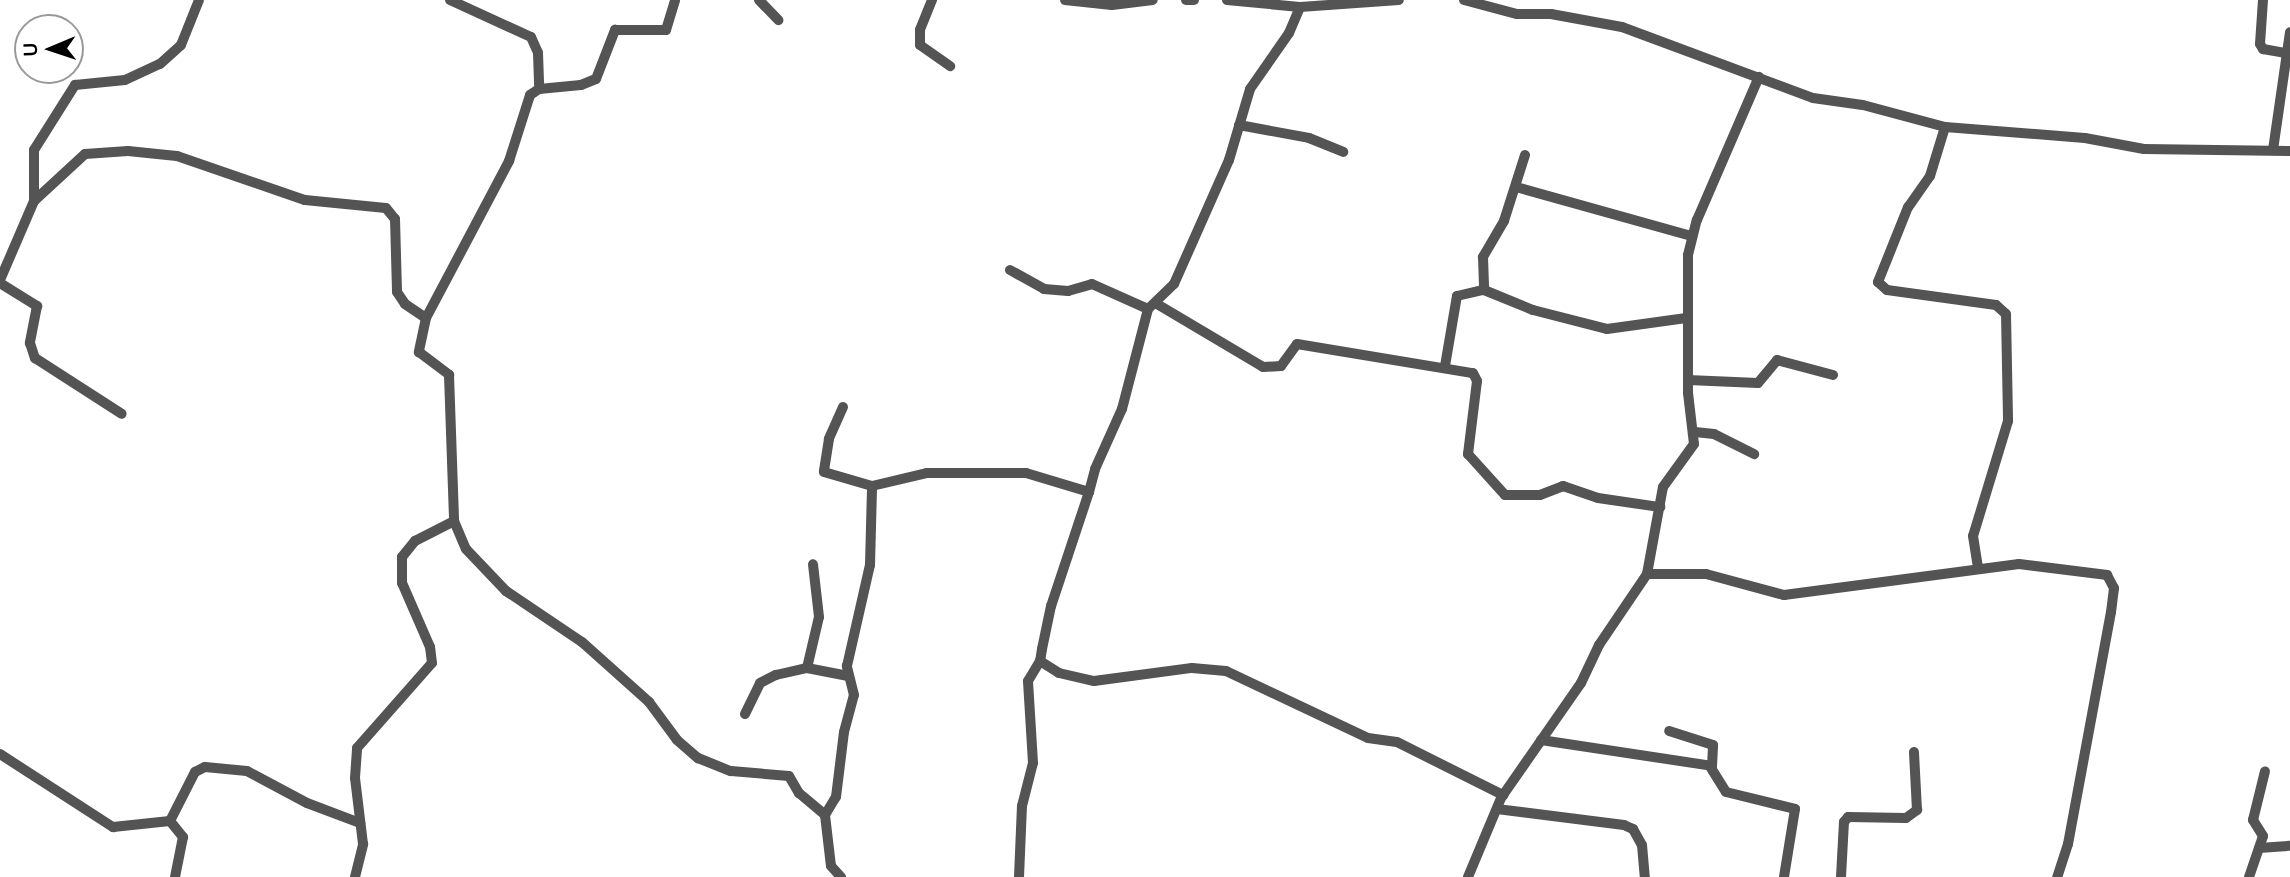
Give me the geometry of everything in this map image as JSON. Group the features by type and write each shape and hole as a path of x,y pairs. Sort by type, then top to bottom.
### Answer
{"street":[{"path":"122,414 35,358 30,343 37,306 0,281 34,201 34,150 75,85 125,80 160,64 181,45 199,0"},
{"path":"450,0 531,37 538,53 539,89"},
{"path":"675,0 666,30 615,30 596,79 539,89 530,94 509,161 426,318 419,352 449,375 454,521 466,549 484,573 597,656 649,702 687,750 732,771 789,776 799,793 825,815"},
{"path":"759,0 778,20"},
{"path":"932,0 920,30 920,45 950,66"},
{"path":"1065,0 1112,5 1153,0"},
{"path":"1186,0 1194,0"},
{"path":"1227,0 1300,7 1399,0"},
{"path":"1464,0 1517,14 1551,14 1622,27 1813,98 1863,104 1945,127 2085,138 2144,149 2290,151"},
{"path":"2263,0 2260,44 2263,49 2285,53"},
{"path":"1019,877 1021,806 1033,763 1028,681 1040,660 1051,606 1095,469 1122,409 1152,307 1174,284 1204,220 1250,89 1289,33 1300,7"},
{"path":"2273,150 2290,32"},
{"path":"1468,877 1503,795 1647,574 1663,487 1691,451 1695,432 1688,380 1686,318 1692,236 1759,78"},
{"path":"1239,125 1309,138 1343,152"},
{"path":"1945,127 1930,176 1908,207 1878,282 1887,290 1996,304 2006,314 2008,421 1973,536 1978,569"},
{"path":"34,201 85,155 128,152 194,160 231,177 305,200 349,208 377,205 393,213 395,219 401,300 426,318"},
{"path":"1483,290 1483,257 1498,235 1525,155"},
{"path":"1516,187 1692,236"},
{"path":"1010,270 1044,289 1068,291 1092,284 1152,307 1263,367 1281,366 1297,344 1445,366 1474,373 1477,378 1468,454 1505,495 1540,495 1563,486 1598,498 1660,507"},
{"path":"1445,366 1457,296 1483,290 1523,307 1607,329 1686,318"},
{"path":"1688,380 1758,383 1777,360 1833,375"},
{"path":"843,407 830,439 824,472 872,486 917,474 1026,472 1089,492"},
{"path":"1695,432 1714,433 1754,454"},
{"path":"841,877 831,866 825,815 836,797 844,732 854,689 848,676 870,565 872,486"},
{"path":"355,877 363,844 355,778 357,748 432,663 430,647 402,583 402,557 415,541 454,521"},
{"path":"807,668 819,617 813,564"},
{"path":"1647,574 1706,574 1784,595 2035,564 2072,573 2103,574 2112,582 2101,671 2068,844 2057,877"},
{"path":"1040,660 1075,679 1094,681 1192,668 1226,671 1368,738 1397,742 1503,795"},
{"path":"745,714 760,683 807,668 848,676"},
{"path":"1669,732 1713,745 1711,768 1726,792 1795,809 1784,877"},
{"path":"1541,740 1711,768"},
{"path":"1841,877 1844,822 1848,817 1906,818 1917,810 1914,752"},
{"path":"0,754 113,827 170,821"},
{"path":"170,821 195,772 205,766 247,771 307,803 360,823"},
{"path":"2249,877 2263,836 2254,823 2254,809 2265,771"},
{"path":"1497,809 1606,820 1633,829 1642,845 1644,877"},
{"path":"170,821 183,837 175,877"},
{"path":"2259,848 2290,846"}]}
